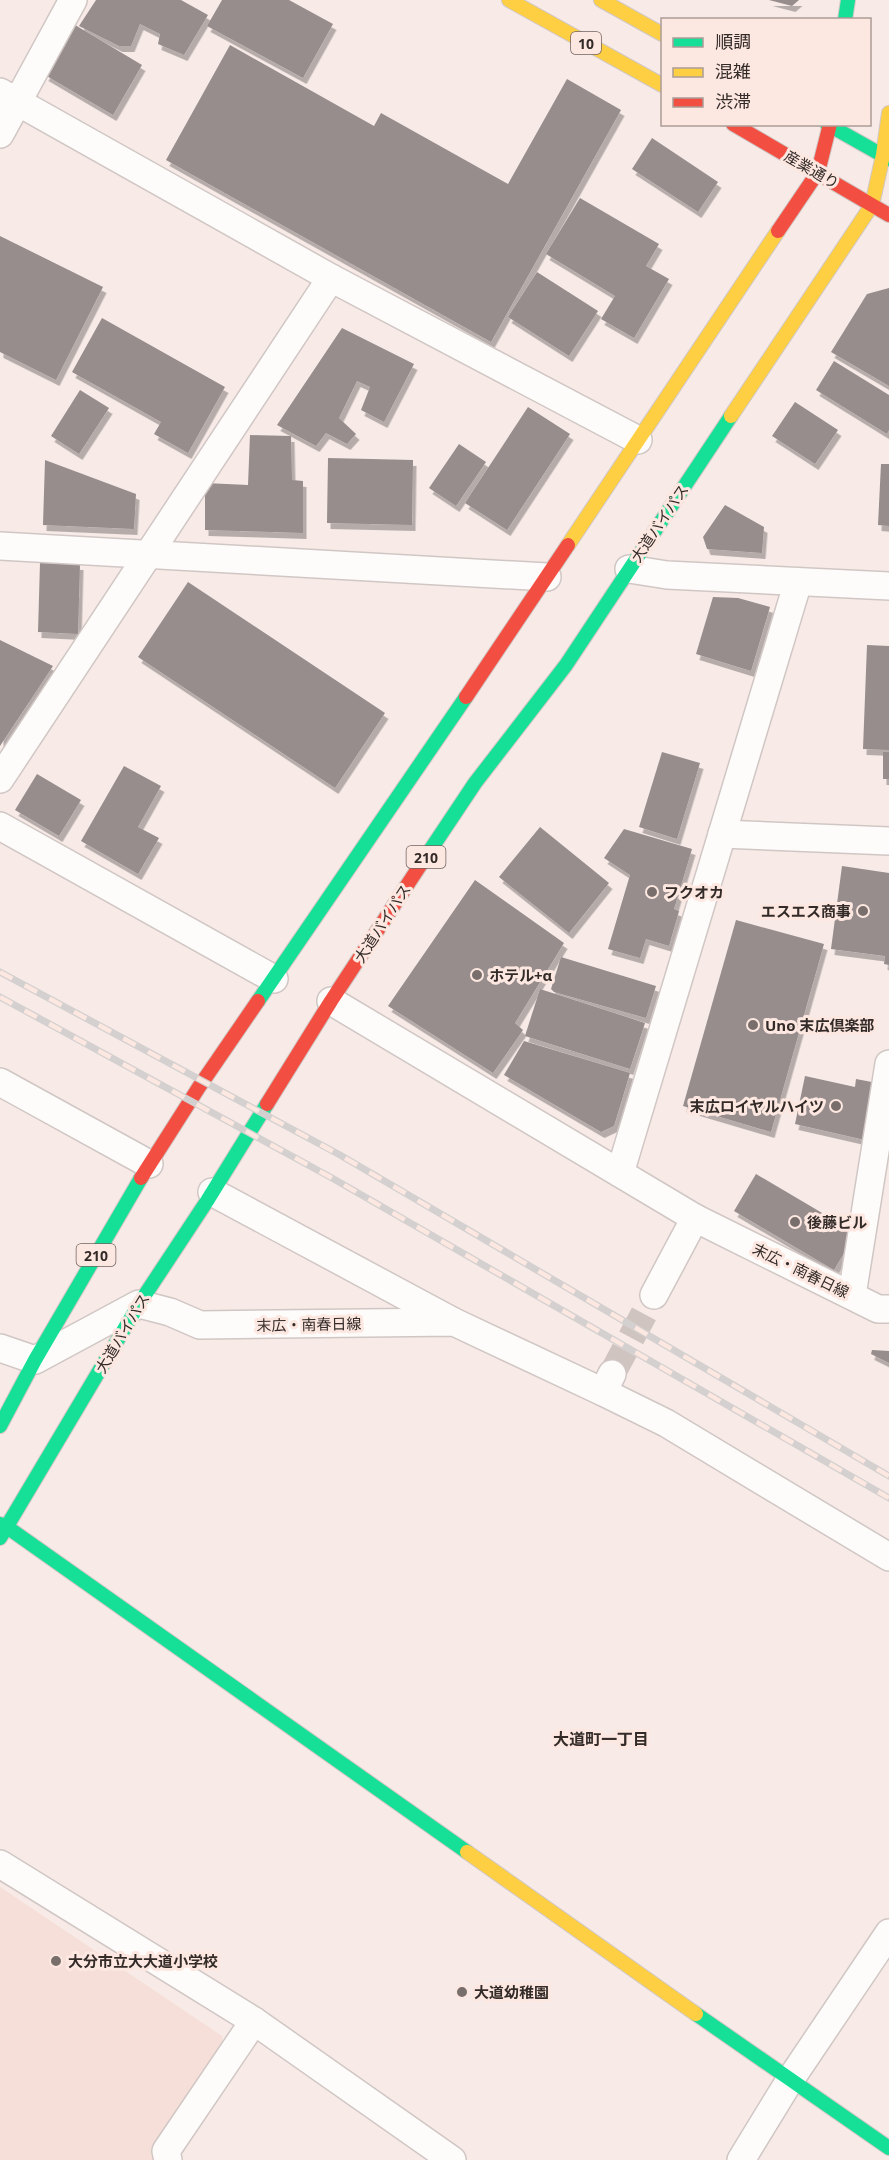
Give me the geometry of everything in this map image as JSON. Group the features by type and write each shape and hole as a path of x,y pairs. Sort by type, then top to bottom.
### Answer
{"main road":[{"name":"10","path":"509,0 661,84"},
{"path":"601,0 661,33"},
{"path":"845,18 848,0"},
{"path":"872,205 886,157 889,113"},
{"name":"産業通り","path":"737,126 889,215"},
{"path":"818,172 829,126"},
{"path":"831,126 886,157"},
{"name":"210","path":"0,1426 35,1360 149,1164 199,1087 547,577 818,172"},
{"name":"大道バイパス","path":"2,1530 139,1304 331,1001 474,783 566,664 872,205"},
{"path":"2,1530 889,2148"}],"street":[{"path":"0,134 9,97 73,0"},
{"path":"9,97 331,278 638,440"},
{"path":"0,779 331,278"},
{"path":"0,546 547,577"},
{"path":"629,569 667,575 889,586"},
{"path":"620,1173 798,582"},
{"path":"0,826 274,979"},
{"path":"722,834 889,841"},
{"name":"末広・南春日線","path":"331,1001 695,1218 885,1311"},
{"path":"852,1295 889,1064"},
{"path":"0,1082 149,1164"},
{"path":"212,1192 454,1322"},
{"path":"654,1295 695,1218"},
{"path":"0,1347 35,1360 139,1304"},
{"name":"末広・南春日線","path":"139,1304 170,1312 200,1325 454,1322 607,1383 666,1423 889,1557"},
{"path":"0,1864 254,2021 452,2160"},
{"path":"741,2160 790,2080 889,1933"},
{"path":"168,2160 166,2151 254,2021"}],"shaded area":[{"name":"大分市立大大道小学校","path":"0,1887 222,2036 223,2045 156,2160 0,2160"}],"building":[{"path":"96,0 181,0 208,15 184,55 158,44 160,34 140,24 131,46 119,46 79,26"},
{"path":"222,0 289,0 333,24 303,78 207,26"},
{"path":"769,0 799,0 792,6"},
{"path":"75,25 142,65 113,115 45,75"},
{"path":"230,45 374,126 381,113 508,184 567,79 621,110 491,342 166,160"},
{"path":"652,138 718,182 698,212 632,169"},
{"path":"580,198 659,244 646,266 669,279 634,338 601,319 615,296 546,254"},
{"path":"0,236 103,287 56,380 0,352"},
{"path":"537,272 598,311 569,356 508,317"},
{"path":"889,288 889,386 831,352 867,294"},
{"path":"102,318 225,387 188,453 154,434 161,422 72,372"},
{"path":"342,328 414,364 384,422 361,410 370,387 357,381 339,418 356,434 347,444 326,433 316,446 277,425"},
{"path":"834,361 889,395 887,434 816,390"},
{"path":"80,390 109,408 79,454 51,436"},
{"path":"795,402 838,430 815,464 772,436"},
{"path":"528,407 570,434 507,530 465,503"},
{"path":"250,435 291,436 292,480 303,481 303,533 205,530 205,483 248,485"},
{"path":"459,444 486,462 456,506 429,488"},
{"path":"328,458 413,460 412,525 327,523"},
{"path":"45,460 136,494 134,529 43,525"},
{"path":"881,464 889,464 889,526 878,525"},
{"path":"725,505 764,527 762,553 707,549 703,537"},
{"path":"40,563 80,564 78,634 38,632"},
{"path":"188,582 385,713 335,788 138,657"},
{"path":"713,597 738,598 770,607 751,671 696,654"},
{"path":"0,640 53,666 0,746"},
{"path":"867,645 889,646 889,750 863,749"},
{"path":"662,752 700,763 677,839 639,827"},
{"path":"883,752 889,752 889,779 883,779"},
{"path":"124,766 161,786 138,827 159,838 138,874 81,841"},
{"path":"37,774 81,800 59,836 15,810"},
{"path":"540,827 609,883 569,933 499,877"},
{"name":"フクオカ","path":"624,829 692,849 674,909 679,911 669,946 646,939 640,958 608,949 630,875 604,858"},
{"name":"エスエス商事","path":"842,866 889,873 889,965 884,964 885,956 831,949"},
{"name":"ホテル+α","path":"475,880 564,943 515,1023 523,1030 493,1073 388,1006"},
{"name":"Uno 末広倶楽部","path":"736,920 824,944 771,1132 683,1106"},
{"path":"561,957 656,986 646,1018 554,992 551,989"},
{"path":"540,989 645,1023 630,1069 525,1036"},
{"path":"524,1041 630,1073 614,1126 601,1132 504,1075"},
{"name":"末広ロイヤルハイツ","path":"805,1076 855,1087 856,1079 877,1083 865,1140 795,1124"},
{"name":"後藤ビル","path":"756,1174 856,1233 834,1270 734,1211"},
{"path":"872,1350 889,1351 889,1363 871,1354"}],"tunnel":[{"path":"612,1374 654,1295"}],"railway":[{"path":"0,972 340,1155 889,1476"},
{"path":"0,997 332,1178 889,1498"}],"traffic: fast":[{"path":"845,18 848,0"},
{"path":"831,126 889,159"},
{"path":"423,861 475,783 566,665 731,416"},
{"path":"258,1001 466,697"},
{"path":"0,1538 139,1304 267,1104"},
{"path":"0,1426 35,1360 141,1178"},
{"path":"0,1524 467,1852"},
{"path":"696,2014 889,2148"}],"traffic: slow":[{"path":"509,0 661,84"},
{"path":"601,0 661,33"},
{"path":"731,416 872,205 889,113"},
{"path":"568,545 778,231"},
{"path":"467,1852 696,2014"}],"traffic: jam":[{"path":"736,126 889,215"},
{"path":"778,231 818,172 830,126"},
{"path":"466,697 568,545"},
{"path":"267,1104 423,861"},
{"path":"141,1178 258,1001"}],"place":[{"name":"フクオカ","path":"652,892"},
{"name":"エスエス商事","path":"863,911"},
{"name":"ホテル+α","path":"477,975"},
{"name":"Uno 末広倶楽部","path":"753,1025"},
{"name":"末広ロイヤルハイツ","path":"836,1106"},
{"name":"後藤ビル","path":"795,1222"},
{"name":"大分市立大大道小学校","path":"56,1961"},
{"name":"大道幼稚園","path":"462,1992"}],"district":[{"name":"大道町一丁目","path":"601,1739"}]}
